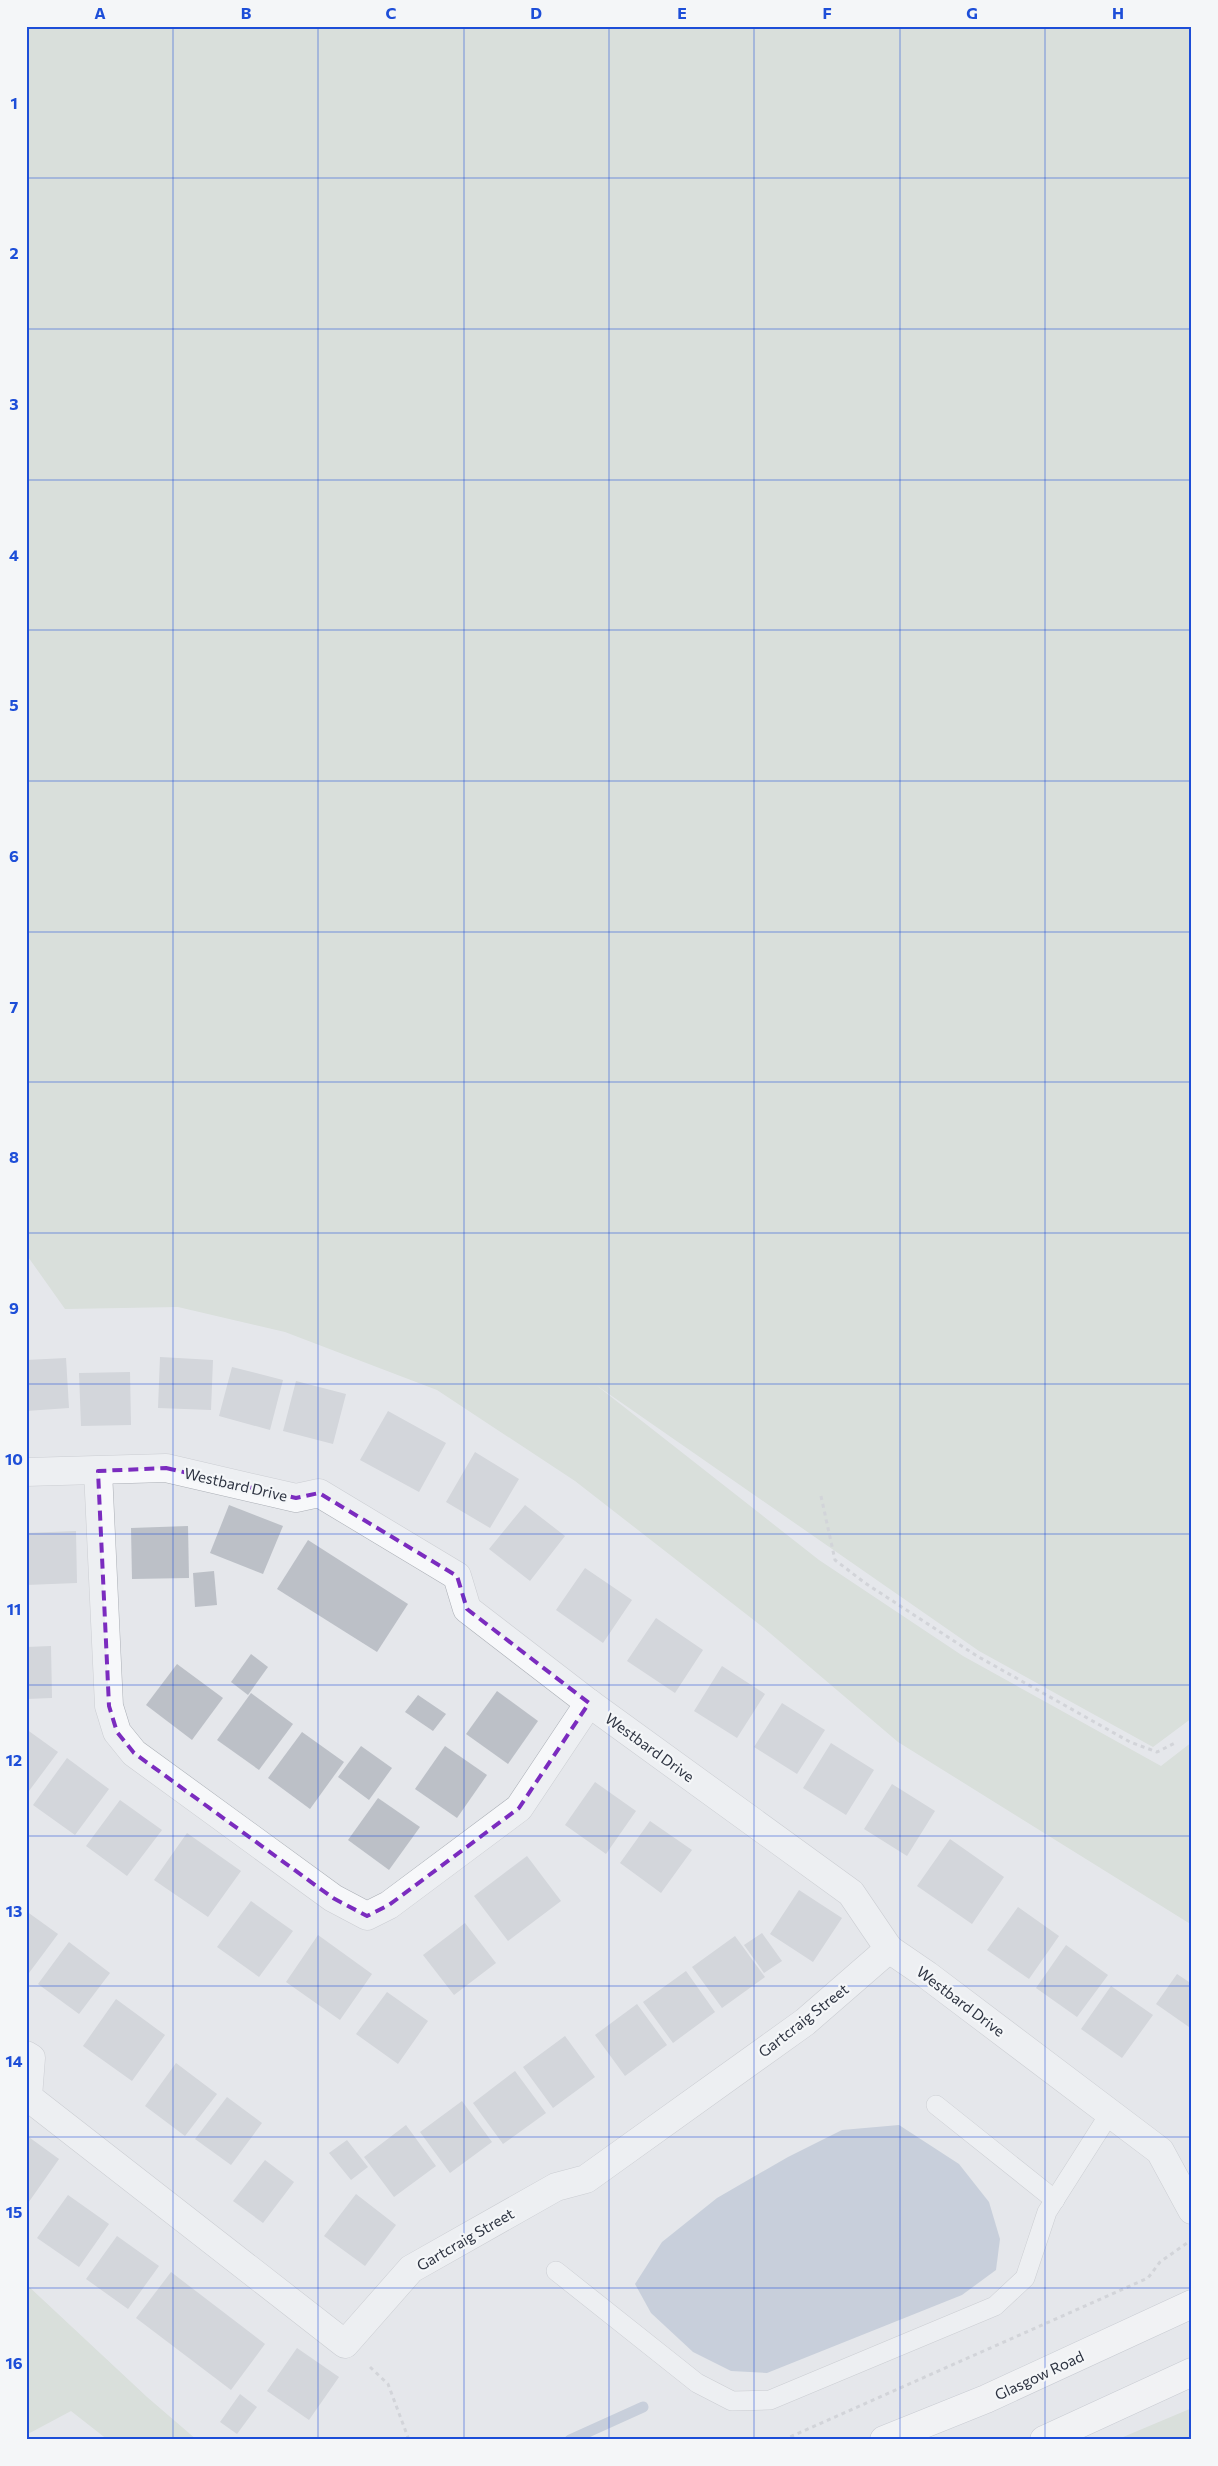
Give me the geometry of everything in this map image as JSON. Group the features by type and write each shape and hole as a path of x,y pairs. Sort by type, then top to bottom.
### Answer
{"main road":[{"name":"Glasgow Road","path":"884,2440 986,2399 1192,2304"},
{"path":"1044,2440 1192,2372"}],"street":[{"name":"Westbard Drive","path":"26,1472 166,1468 296,1498 320,1493 457,1576 467,1609 589,1703 851,1893 889,1949 927,1975 1160,2151 1192,2210"},
{"path":"98,1470 109,1706 117,1732 142,1758 333,1898 367,1916 389,1906 519,1808 589,1703"},
{"name":"Gartcraig Street","path":"344,2344 411,2269 556,2187 586,2179 805,2022 889,1949"},
{"path":"26,2055 31,2058 28,2097 344,2344"}],"lane":[{"path":"936,2105 1055,2200"},
{"path":"556,2271 697,2384 732,2401 770,2400 995,2306 1025,2278 1047,2212 1110,2113"}],"path":[{"path":"821,1496 835,1560 864,1583 976,1656 1130,1742 1157,1752 1177,1742"},
{"path":"783,2440 1148,2278 1160,2262 1192,2241"},
{"path":"344,2344 388,2384 410,2440"}],"highlighted area":[{"path":"166,1468 296,1498 319,1493 457,1576 467,1609 589,1703 519,1808 389,1905 367,1916 333,1898 134,1753 117,1732 109,1706 98,1471"}],"shaded area":[{"path":"26,26 1192,26 1192,1718 1153,1747 979,1651 596,1385 819,1560 963,1656 1161,1766 1192,1742 1192,1925 898,1742 764,1628 575,1481 437,1390 285,1332 178,1307 65,1309 26,1254"},
{"path":"26,2284 147,2397 197,2440 108,2440 71,2411 26,2435"},
{"path":"1192,2408 1192,2440 1116,2440"}],"water":[{"path":"899,2125 959,2164 989,2202 1000,2239 996,2270 962,2295 767,2373 731,2371 693,2352 651,2313 635,2284 662,2242 717,2198 788,2157 842,2130"}],"building":[{"path":"160,1357 213,1360 211,1410 158,1408"},
{"path":"66,1358 69,1408 26,1411 26,1360"},
{"path":"232,1367 283,1380 270,1430 219,1416"},
{"path":"130,1372 131,1425 81,1426 79,1373"},
{"path":"296,1381 346,1394 333,1444 283,1431"},
{"path":"388,1411 446,1443 419,1492 360,1460"},
{"path":"475,1452 519,1479 490,1528 446,1502"},
{"path":"229,1505 283,1526 263,1574 210,1553"},
{"path":"525,1505 565,1536 530,1581 489,1549"},
{"path":"188,1526 189,1578 132,1579 131,1528"},
{"path":"76,1531 77,1583 26,1585 26,1533"},
{"path":"308,1540 408,1604 377,1652 277,1589"},
{"path":"585,1568 632,1600 603,1643 556,1610"},
{"path":"214,1571 217,1605 195,1607 193,1573"},
{"path":"656,1618 703,1650 675,1693 627,1661"},
{"path":"51,1646 52,1698 26,1699 26,1647"},
{"path":"251,1654 268,1667 248,1695 231,1682"},
{"path":"177,1664 223,1698 192,1740 146,1705"},
{"path":"722,1666 765,1694 737,1738 694,1711"},
{"path":"497,1691 538,1721 508,1764 466,1734"},
{"path":"251,1693 293,1724 259,1770 217,1740"},
{"path":"418,1695 446,1714 433,1731 405,1712"},
{"path":"782,1703 825,1730 797,1774 754,1747"},
{"path":"26,1729 58,1752 26,1795"},
{"path":"302,1732 344,1762 310,1809 268,1778"},
{"path":"831,1743 874,1770 846,1815 803,1788"},
{"path":"361,1746 392,1768 369,1800 338,1777"},
{"path":"445,1746 487,1775 457,1818 415,1789"},
{"path":"67,1758 109,1789 75,1835 33,1805"},
{"path":"595,1782 636,1811 606,1854 565,1825"},
{"path":"892,1784 935,1811 907,1856 864,1829"},
{"path":"378,1798 420,1827 389,1870 348,1840"},
{"path":"120,1800 162,1830 127,1876 86,1846"},
{"path":"650,1821 692,1850 661,1893 620,1863"},
{"path":"187,1833 241,1871 208,1917 154,1880"},
{"path":"950,1839 1004,1877 972,1924 917,1886"},
{"path":"527,1856 561,1901 508,1941 474,1896"},
{"path":"799,1890 842,1918 813,1962 770,1934"},
{"path":"251,1901 293,1931 259,1977 217,1947"},
{"path":"1018,1907 1059,1936 1029,1979 987,1950"},
{"path":"26,1911 58,1934 26,1977"},
{"path":"465,1923 496,1963 454,1995 423,1955"},
{"path":"762,1933 782,1961 764,1973 744,1945"},
{"path":"318,1935 372,1974 340,2020 286,1982"},
{"path":"735,1936 765,1977 722,2008 692,1967"},
{"path":"69,1942 110,1973 79,2014 38,1984"},
{"path":"1066,1945 1108,1975 1077,2017 1036,1988"},
{"path":"686,1971 715,2012 673,2043 643,2002"},
{"path":"1177,1974 1192,1984 1192,2023 1189,2027 1156,2004"},
{"path":"1111,1986 1153,2015 1122,2058 1081,2029"},
{"path":"387,1992 428,2021 398,2064 356,2034"},
{"path":"116,1999 165,2035 132,2081 83,2046"},
{"path":"637,2004 667,2045 625,2076 595,2035"},
{"path":"565,2036 595,2077 553,2108 523,2067"},
{"path":"176,2063 217,2094 185,2136 145,2106"},
{"path":"515,2071 546,2113 503,2144 473,2103"},
{"path":"227,2097 262,2123 231,2165 195,2139"},
{"path":"462,2101 492,2142 450,2173 420,2132"},
{"path":"406,2125 436,2166 394,2197 364,2157"},
{"path":"26,2135 59,2159 26,2206"},
{"path":"347,2140 368,2167 351,2180 329,2153"},
{"path":"265,2160 294,2182 263,2223 233,2201"},
{"path":"356,2194 396,2225 365,2266 324,2236"},
{"path":"68,2195 109,2224 79,2267 37,2238"},
{"path":"117,2236 159,2266 128,2309 86,2279"},
{"path":"171,2272 265,2344 231,2390 136,2318"},
{"path":"297,2348 339,2377 309,2420 267,2391"},
{"path":"240,2394 257,2407 237,2434 220,2422"}],"waterway":[{"path":"570,2440 643,2407"}]}
